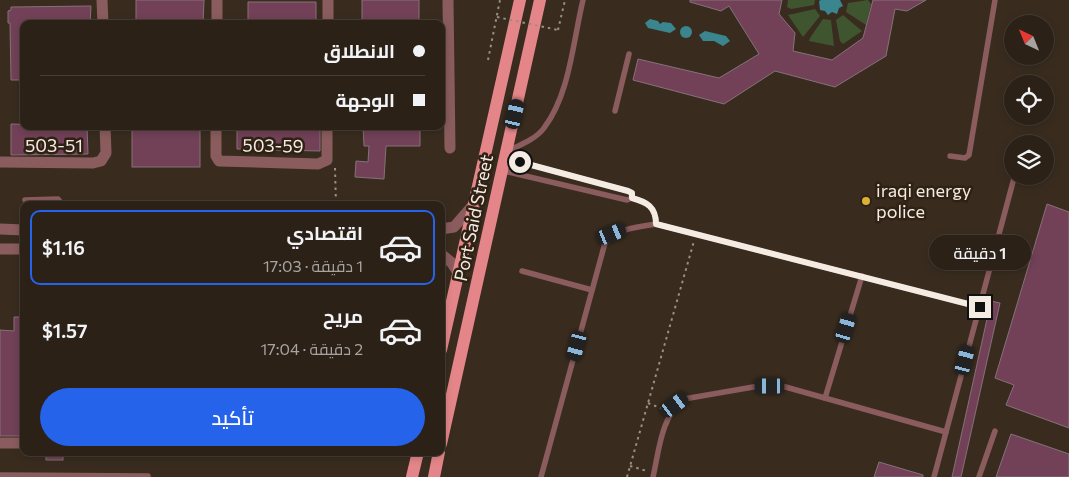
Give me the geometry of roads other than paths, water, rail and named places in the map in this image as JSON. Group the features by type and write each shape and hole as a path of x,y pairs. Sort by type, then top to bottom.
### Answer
{"main road":[{"name":"Port Said Street","path":"445,317 459,274 520,0"},
{"name":"Port Said Street","path":"445,426 540,0"},
{"path":"412,477 417,456"},
{"path":"434,477 438,456"}],"street":[{"path":"102,0 103,20"},
{"path":"217,0 217,20"},
{"path":"328,0 328,20"},
{"path":"448,0 450,148"},
{"name":"503-51","path":"0,162 93,163 101,160 106,153 105,130"},
{"name":"503-59","path":"216,130 216,156 219,161 318,164 327,160 327,130"},
{"path":"445,228 454,227 474,204"},
{"path":"0,230 20,230"},
{"path":"0,249 20,249"},
{"path":"445,257 452,262 459,274"},
{"path":"0,443 20,443"}],"lane":[{"path":"505,160 544,128 555,106 563,88 583,0"},
{"path":"950,156 965,158 969,155 995,0"},
{"path":"615,111 629,54"},
{"path":"505,160 533,165 628,191 632,193 632,198"},
{"path":"505,160 530,176 628,200 632,198 651,206 656,214 656,224"},
{"path":"530,176 533,165"},
{"path":"934,477 1012,185"},
{"path":"25,200 58,198 60,201"},
{"path":"541,477 605,243 612,234 630,227 656,224 980,307"},
{"path":"522,272 592,290"},
{"path":"825,398 862,276"},
{"path":"653,475 666,420 684,399 759,386 782,386 946,432"},
{"path":"979,477 995,431"},
{"path":"0,475 148,476"}],"water":[{"path":"840,0 843,6 839,8 837,14 832,12 828,15 825,11 820,10 819,1"},
{"path":"650,19 658,21 660,24 663,22 671,23 676,29 670,33 648,28 645,23"},
{"path":"686,26 692,32 686,38 680,32"},
{"path":"705,31 726,36 730,41 723,46 714,41 703,41 699,35"}],"place":[{"name":"iraqi energy police","path":"866,201"}]}
